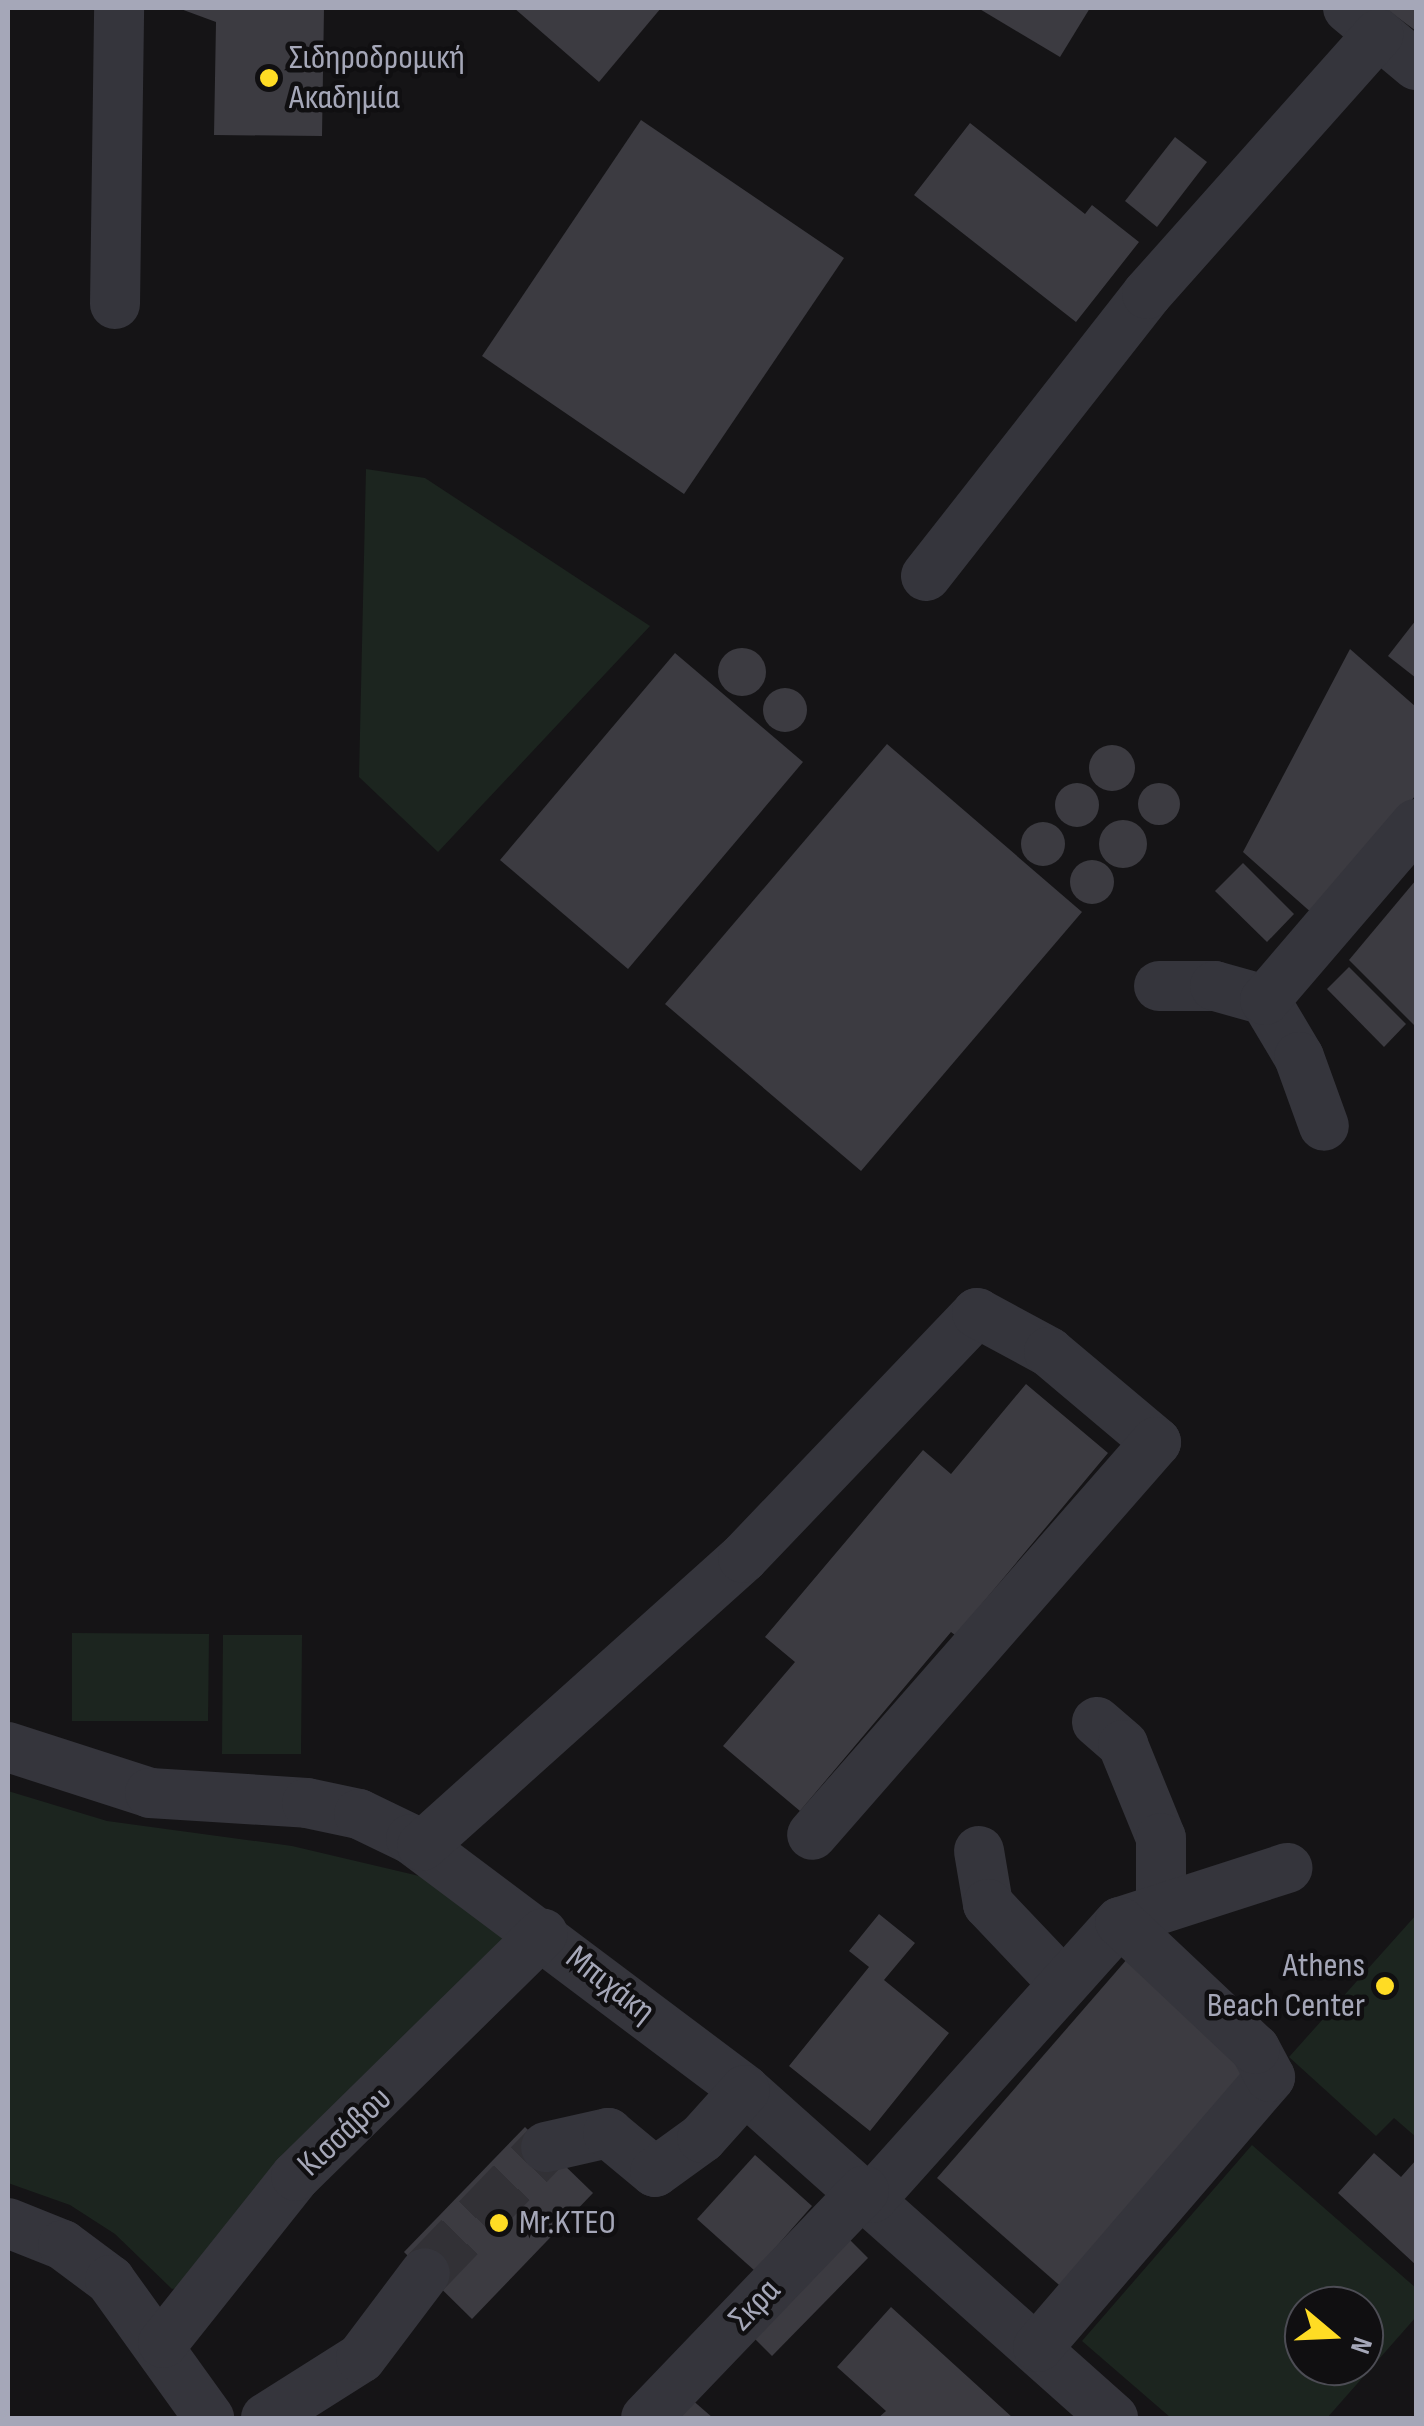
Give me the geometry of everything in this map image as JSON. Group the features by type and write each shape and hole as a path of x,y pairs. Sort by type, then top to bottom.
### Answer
{"street":[{"path":"115,304 119,8"},
{"path":"926,576 1363,21 1416,66"},
{"path":"1265,1000 1416,824"},
{"path":"1159,986 1214,986 1265,1000 1298,1057 1324,1126"},
{"path":"422,1846 743,1558 978,1313 1049,1352 1156,1442 812,1835"},
{"path":"1097,1722 1123,1745 1161,1838 1140,1913"},
{"name":"Μπιχάκη","path":"8,1748 150,1793 359,1814 422,1846 542,1932 745,2090 868,2195 1113,2418"},
{"path":"979,1851 988,1904 1064,1984"},
{"path":"1140,1913 1215,1896 1287,1868"},
{"path":"1038,2347 1270,2078 1255,2050 1140,1913"},
{"name":"Σκρα","path":"646,2418 868,2195 1064,1984 1140,1913"},
{"name":"Κισσάβου","path":"163,2343 296,2176 542,1932"},
{"path":"546,2147 608,2133 656,2172 702,2138 745,2090"},
{"path":"8,2224 97,2269 163,2343 209,2418"},
{"path":"266,2418 362,2358 425,2273"}],"shaded area":[{"path":"366,469 425,478 650,626 438,852 359,777"},
{"path":"72,1633 209,1634 208,1721 72,1721"},
{"path":"223,1635 302,1635 301,1754 222,1754"},
{"path":"8,1791 107,1821 292,1846 432,1879 511,1941 189,2286 172,2289 115,2234 70,2205 8,2183"},
{"name":"Athens Beach Center","path":"1416,1915 1416,2137 1394,2118 1376,2136 1289,2057"},
{"path":"1252,2145 1416,2288 1416,2317 1384,2353 1384,2286 1284,2286 1284,2386 1355,2386 1327,2418 1171,2418 1082,2341"}],"building":[{"name":"Σιδηροδρομική Ακαδημία","path":"178,8 324,8 322,136 214,135 216,22"},
{"path":"514,8 661,8 599,82"},
{"path":"978,8 1090,8 1060,57"},
{"path":"1385,8 1416,8 1416,31"},
{"path":"641,120 844,258 684,494 482,356"},
{"path":"970,123 1085,214 1092,205 1139,242 1076,322 914,195"},
{"path":"1175,137 1207,162 1157,227 1125,201"},
{"path":"1416,620 1416,678 1388,656"},
{"path":"742,648 759,655 766,672 759,689 742,696 725,689 718,672 725,655"},
{"path":"1350,649 1416,707 1416,795 1313,914 1243,852"},
{"path":"675,653 803,762 628,969 500,860"},
{"path":"785,688 800,695 807,710 800,725 785,732 770,725 763,710 770,695"},
{"path":"887,744 1082,912 861,1171 665,1004"},
{"path":"1112,745 1128,752 1135,768 1128,784 1112,791 1096,784 1089,768 1096,752"},
{"path":"1077,783 1093,789 1099,805 1093,821 1077,827 1061,821 1055,805 1061,789"},
{"path":"1159,783 1174,789 1180,804 1174,819 1159,825 1144,819 1138,804 1144,789"},
{"path":"1123,820 1140,827 1147,844 1140,861 1123,868 1106,861 1099,844 1106,827"},
{"path":"1043,822 1058,829 1065,844 1058,859 1043,866 1028,859 1021,844 1028,829"},
{"path":"1092,860 1108,866 1114,882 1108,898 1092,904 1076,898 1070,882 1076,866"},
{"path":"1243,863 1294,914 1267,942 1215,891"},
{"path":"1416,880 1416,1027 1349,960"},
{"path":"1349,967 1406,1024 1384,1047 1327,989"},
{"path":"1026,1384 1108,1453 981,1605 969,1646 951,1632 800,1811 723,1746 795,1662 765,1637 923,1450 951,1474"},
{"path":"879,1914 915,1943 884,1980 949,2033 870,2131 789,2066 869,1967 849,1951"},
{"path":"1128,1958 1257,2071 1066,2291 937,2178"},
{"name":"Mr.KTEO","path":"525,2127 593,2193 472,2319 404,2252"},
{"path":"1374,2153 1401,2177 1416,2160 1416,2265 1338,2193"},
{"path":"755,2155 812,2206 755,2271 697,2219"},
{"path":"848,2238 868,2258 772,2356 753,2337"},
{"path":"891,2307 1013,2418 878,2418 886,2411 837,2367"},
{"path":"690,2398 713,2418 671,2418"}],"tunnel":[{"path":"425,2273 546,2147"}],"place":[{"name":"Σιδηροδρομική Ακαδημία","path":"269,78"},
{"name":"Athens Beach Center","path":"1385,1986"},
{"name":"Mr.KTEO","path":"499,2223"}]}
